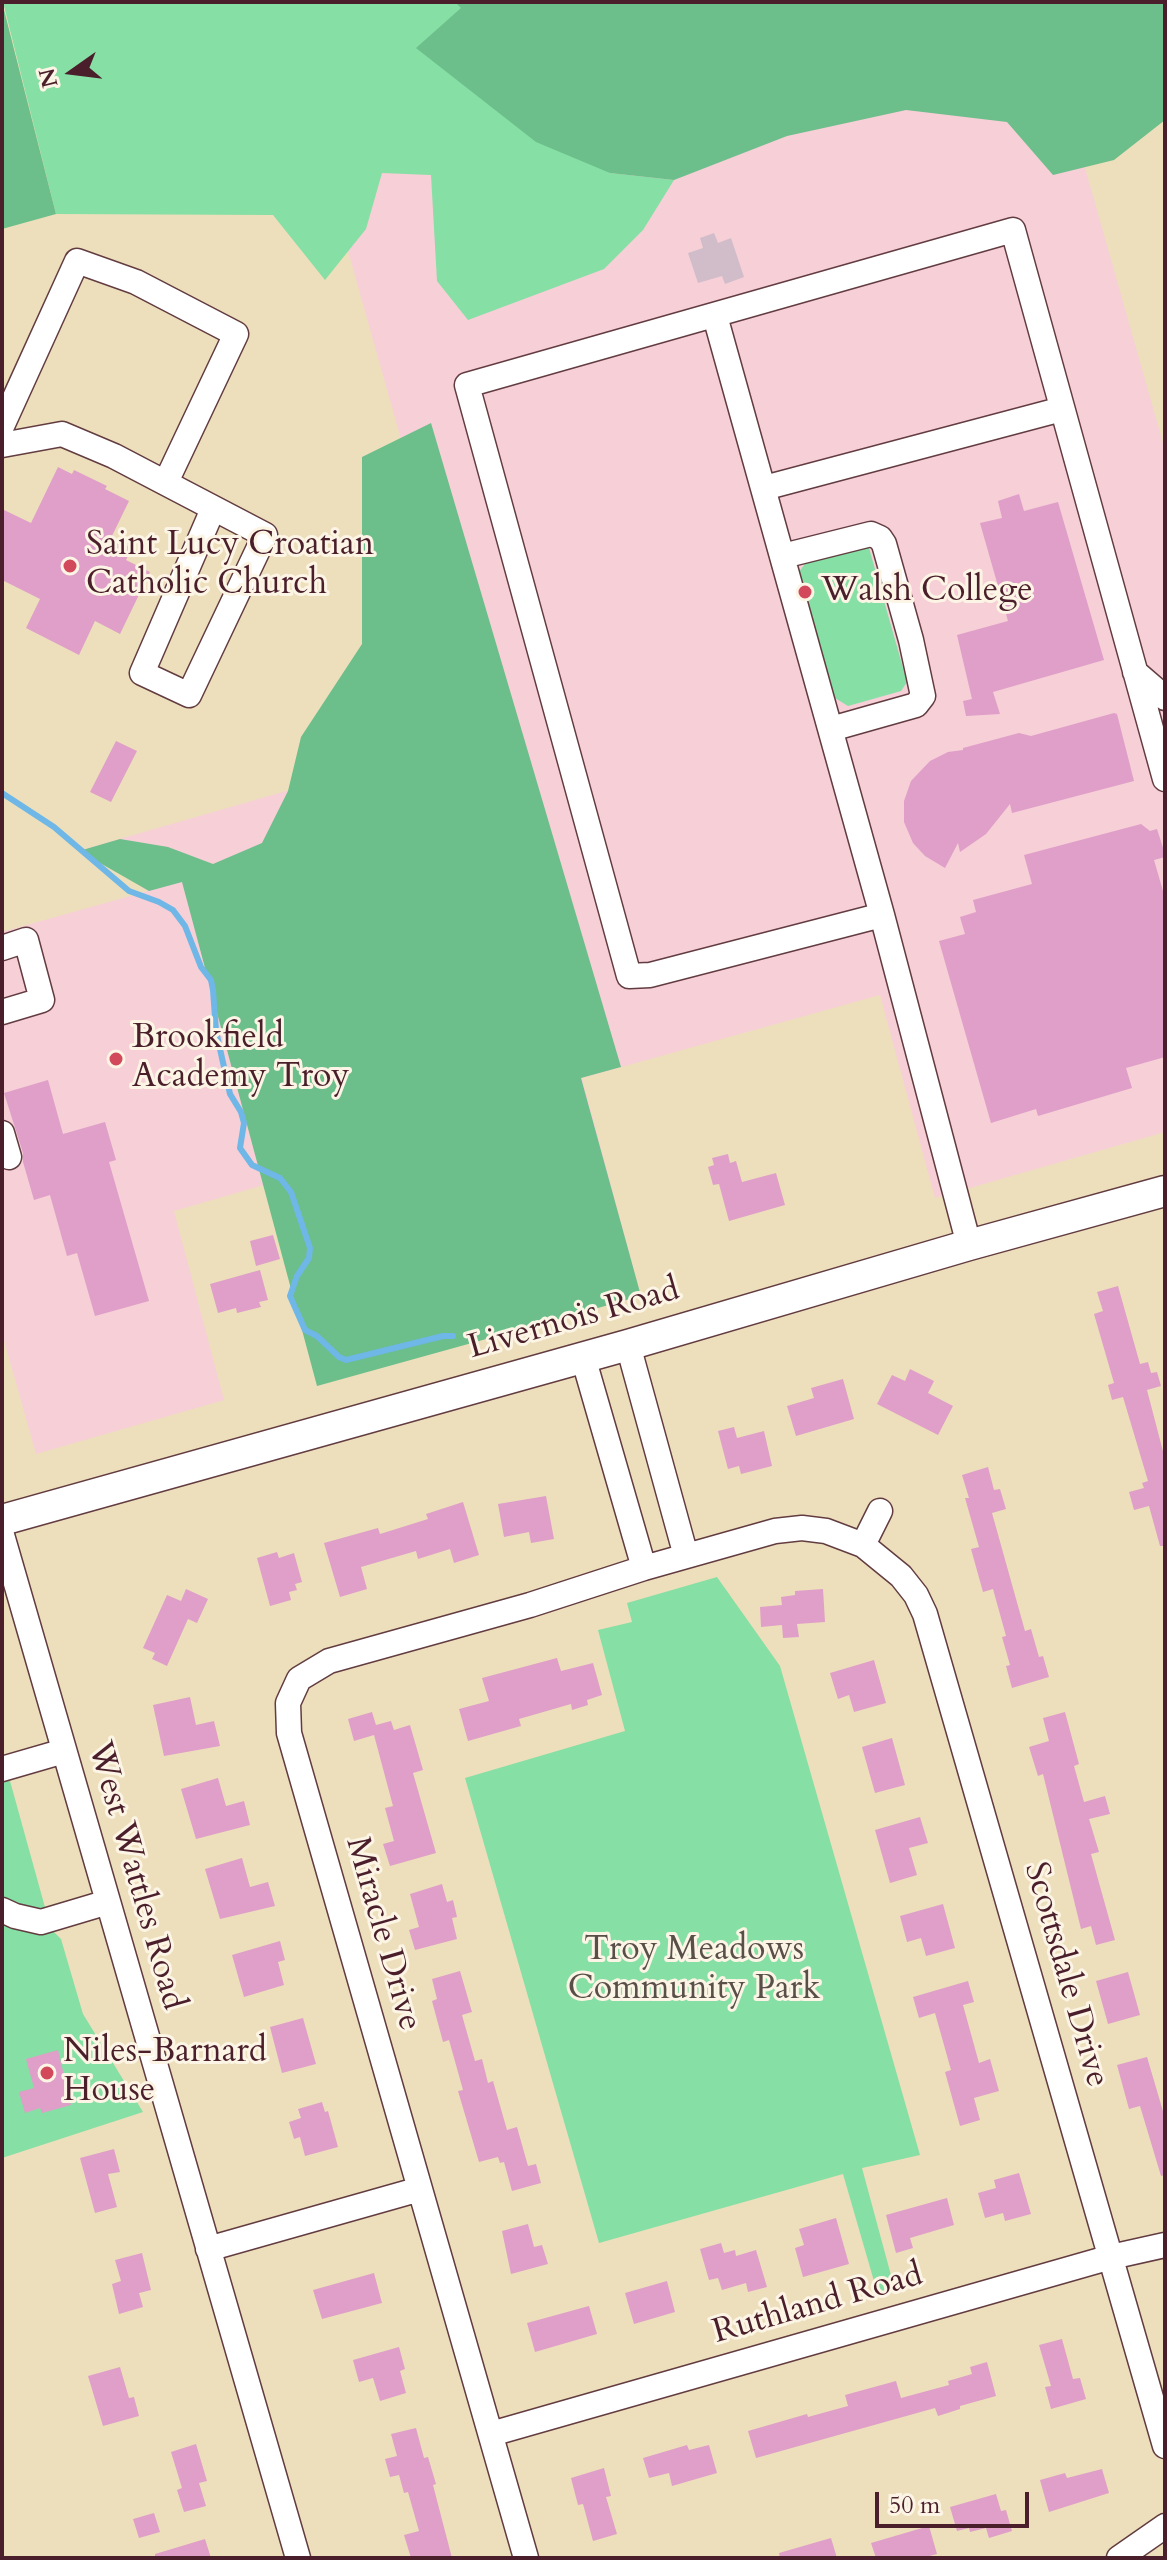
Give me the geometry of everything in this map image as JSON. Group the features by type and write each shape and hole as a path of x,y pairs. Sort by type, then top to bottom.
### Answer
{"main road":[{"name":"Livernois Road","path":"2,1520 1165,1191"}],"street":[{"path":"882,915 650,975 629,976 467,385 1013,230 1165,779"},
{"path":"2,426 77,261 136,282 236,334 166,482"},
{"path":"715,316 882,915 969,1245"},
{"path":"764,488 1062,409"},
{"path":"2,445 62,434 114,456 265,535 189,695 142,673 213,509"},
{"path":"783,556 871,534 884,544 923,696 916,705 831,729"},
{"path":"1135,672 1165,698"},
{"path":"2,948 26,940 42,1000 2,1012"},
{"path":"2,1133 9,1157"},
{"path":"628,1345 686,1556"},
{"path":"583,1357 644,1568"},
{"path":"863,1545 880,1511"},
{"name":"Scottsdale Drive","path":"644,1568 752,1537 802,1528 826,1531 863,1545 884,1559 916,1595 925,1614 1165,2446"},
{"name":"West Wattles Road","path":"2,1535 298,2558"},
{"name":"Miracle Drive","path":"526,2558 289,1733 288,1703 293,1689 309,1671 329,1661 530,1605 644,1568"},
{"path":"2,1769 64,1751"},
{"path":"2,1910 41,1922 108,1902"},
{"path":"208,2249 420,2189"},
{"name":"Ruthland Road","path":"491,2434 1111,2257 1165,2245"},
{"path":"1119,2558 1165,2526"}],"shaded area":[{"name":"Walsh College","path":"330,2 1038,2 1165,450 1165,1132 935,1198 880,995 582,1078 641,1296 264,1185 174,1211 224,1400 36,1454 2,1333 2,932 148,891 85,849 484,734 312,123"},
{"path":"714,233 718,243 731,238 744,277 725,284 722,276 698,283 688,253 703,248 700,238"}],"green space":[{"path":"2,2 56,214 2,229"},
{"path":"3,2 455,2 462,8 417,48 610,173 674,180 643,230 604,269 468,320 437,281 431,175 382,173 366,229 325,280 273,215 56,214"},
{"path":"455,2 1165,2 1165,120 1114,160 1053,175 1007,122 906,110 787,136 674,180 610,173 536,142 416,48 461,8"},
{"path":"431,423 621,1067 581,1078 641,1296 317,1386 182,882 149,891 79,851 120,839 168,847 213,864 262,843 288,791 301,737 362,644 362,457"},
{"path":"860,543 869,548 907,682 901,691 848,706 835,698 798,573 811,556"},
{"name":"Troy Meadows Community Park","path":"717,1577 780,1666 920,2155 862,2168 895,2290 878,2295 843,2174 599,2243 465,1778 625,1731 598,1630 632,1622 627,1603"},
{"path":"2,1752 51,1929 61,1939 83,2014 143,2112 2,2158"}],"building":[{"name":"Saint Lucy Croatian Catholic Church","path":"58,467 72,474 74,470 129,501 111,538 132,548 126,560 150,572 120,634 95,621 79,655 26,628 40,599 2,580 2,509 31,523"},
{"path":"1019,494 1024,511 1058,502 1104,660 993,692 1000,714 966,716 963,701 972,699 957,635 1008,621 980,523 1002,518 998,501"},
{"path":"1117,714 1134,781 1012,813 1010,804 986,834 960,852 958,843 945,868 925,856 913,843 904,822 904,801 911,781 930,761 948,752 1019,733 1031,736"},
{"path":"116,741 137,751 111,802 90,792"},
{"path":"1141,824 1150,831 1157,829 1165,854 1165,857 1154,860 1165,898 1165,1057 1126,1068 1132,1088 1038,1116 1036,1109 991,1123 939,941 965,934 960,917 976,912 973,900 1032,884 1024,855"},
{"path":"48,1080 63,1134 105,1122 116,1160 109,1162 149,1301 95,1316 77,1253 67,1256 50,1195 34,1200 4,1093"},
{"path":"728,1154 730,1163 736,1161 742,1182 776,1173 785,1205 729,1221 719,1184 713,1185 708,1167 714,1165 712,1158"},
{"path":"273,1235 280,1259 256,1266 250,1241"},
{"path":"260,1270 268,1300 259,1302 261,1307 237,1313 236,1308 218,1313 210,1284"},
{"path":"1118,1286 1140,1364 1148,1362 1151,1373 1157,1372 1161,1386 1147,1390 1165,1459 1165,1546 1160,1546 1149,1506 1134,1510 1129,1492 1144,1488 1142,1483 1148,1481 1123,1397 1112,1400 1108,1385 1114,1383 1094,1314 1103,1311 1097,1292"},
{"path":"910,1369 934,1381 928,1393 953,1406 938,1435 877,1404 892,1375 905,1381"},
{"path":"843,1379 854,1419 796,1436 787,1406 814,1398 811,1388"},
{"path":"734,1427 737,1438 764,1431 772,1466 741,1474 739,1466 728,1469 718,1431"},
{"path":"988,1467 994,1490 1000,1489 1006,1509 992,1513 1025,1631 1031,1629 1049,1677 1012,1688 1006,1666 1010,1665 1002,1637 1006,1636 993,1589 983,1592 971,1549 979,1547 962,1475"},
{"path":"546,1496 554,1539 531,1543 529,1532 504,1537 498,1504"},
{"path":"463,1502 479,1555 454,1563 450,1549 418,1559 416,1551 361,1567 367,1589 340,1597 324,1543 378,1528 380,1534 428,1519 426,1514"},
{"path":"277,1552 279,1558 294,1553 302,1582 295,1584 297,1590 289,1592 291,1600 270,1606 257,1558"},
{"path":"186,1589 208,1599 197,1623 188,1619 167,1666 152,1659 155,1653 143,1648 167,1595 181,1601"},
{"path":"823,1589 825,1622 797,1624 799,1637 783,1638 782,1625 761,1627 760,1607 782,1605 781,1597 795,1595 795,1591"},
{"path":"557,1658 561,1671 593,1663 602,1695 587,1700 588,1705 572,1710 571,1704 519,1719 521,1726 468,1741 459,1709 489,1701 482,1678"},
{"path":"874,1660 886,1703 854,1712 849,1695 838,1699 830,1673"},
{"path":"190,1697 196,1725 214,1721 220,1746 164,1756 153,1705"},
{"path":"372,1712 376,1725 391,1721 394,1730 410,1725 423,1770 413,1773 436,1853 390,1866 383,1844 394,1841 385,1808 393,1806 374,1735 354,1741 348,1719"},
{"path":"1065,1712 1079,1764 1074,1766 1084,1802 1105,1796 1110,1814 1089,1819 1099,1852 1091,1854 1115,1940 1096,1945 1091,1926 1081,1929 1043,1774 1038,1776 1029,1747 1049,1741 1043,1718"},
{"path":"892,1738 905,1785 875,1793 862,1747"},
{"path":"218,1778 226,1806 244,1801 250,1825 196,1839 181,1789"},
{"path":"920,1817 928,1843 909,1848 917,1875 890,1883 875,1830"},
{"path":"242,1858 250,1887 268,1882 275,1906 220,1919 205,1869"},
{"path":"442,1884 447,1902 453,1900 457,1917 452,1918 457,1939 415,1950 409,1930 419,1927 410,1894"},
{"path":"943,1904 955,1948 926,1956 921,1938 907,1942 900,1916"},
{"path":"280,1941 285,1960 278,1962 284,1985 244,1997 232,1955"},
{"path":"460,1971 472,2012 462,2015 475,2061 482,2059 488,2083 493,2081 507,2130 517,2127 528,2166 536,2164 541,2183 512,2191 504,2162 500,2163 498,2157 479,2162 458,2091 463,2090 449,2040 443,2042 432,2001 437,1999 432,1979"},
{"path":"1128,1972 1140,2015 1108,2024 1096,1981"},
{"path":"968,1981 974,2002 963,2005 979,2063 990,2059 999,2091 974,2098 980,2120 960,2126 945,2072 951,2070 935,2013 919,2018 913,1997"},
{"path":"303,2018 316,2064 282,2073 270,2027"},
{"name":"Niles-Barnard House","path":"58,2050 71,2105 42,2113 40,2108 25,2113 19,2092 34,2088 26,2059"},
{"path":"1147,2057 1165,2118 1165,2175 1161,2176 1140,2106 1129,2109 1117,2065"},
{"path":"322,2102 325,2112 328,2111 338,2147 305,2156 300,2137 294,2139 289,2122 301,2118 298,2109"},
{"path":"114,2149 120,2172 108,2174 117,2207 95,2213 80,2158"},
{"path":"1019,2173 1031,2214 1005,2221 1003,2213 985,2218 978,2193 996,2188 994,2180"},
{"path":"947,2198 954,2225 910,2238 913,2248 896,2253 886,2215"},
{"path":"836,2218 849,2264 803,2277 795,2248 804,2245 799,2229"},
{"path":"528,2224 534,2247 542,2245 548,2264 511,2274 502,2231"},
{"path":"721,2243 724,2253 735,2250 736,2256 756,2250 767,2287 748,2292 746,2283 722,2290 718,2278 709,2280 700,2249"},
{"path":"142,2253 151,2290 139,2293 143,2307 119,2314 112,2284 121,2281 115,2260"},
{"path":"374,2273 382,2303 322,2319 313,2290"},
{"path":"667,2281 675,2312 634,2324 625,2293"},
{"path":"589,2306 597,2334 535,2352 527,2323"},
{"path":"1062,2339 1073,2379 1080,2378 1086,2399 1051,2409 1045,2387 1051,2386 1039,2345"},
{"path":"399,2347 405,2369 400,2371 406,2393 380,2401 373,2378 359,2382 353,2360"},
{"path":"987,2362 996,2396 938,2416 935,2408 756,2458 748,2431 848,2406 845,2395 896,2381 901,2398 949,2385 948,2381 972,2374 970,2367"},
{"path":"120,2367 129,2398 134,2397 139,2416 103,2426 88,2376"},
{"path":"416,2428 424,2458 428,2457 436,2484 433,2485 452,2558 411,2558 404,2535 419,2531 408,2492 404,2493 399,2475 390,2477 385,2459 397,2456 391,2434"},
{"path":"196,2444 207,2481 199,2483 206,2506 184,2512 177,2490 182,2488 171,2452"},
{"path":"687,2445 689,2450 709,2445 717,2473 672,2486 669,2473 649,2478 643,2458"},
{"path":"604,2468 611,2496 606,2497 617,2534 593,2541 583,2504 578,2505 571,2478"},
{"path":"1102,2469 1109,2493 1049,2512 1040,2480 1065,2473 1067,2478"},
{"path":"996,2494 1001,2511 1006,2510 1012,2531 989,2538 986,2528 957,2531 950,2507"},
{"path":"154,2513 160,2532 139,2538 133,2519"},
{"path":"929,2526 937,2554 922,2558 876,2558 871,2543"},
{"path":"831,2538 837,2558 780,2558 779,2553"},
{"path":"205,2539 211,2558 155,2558 155,2554"}],"waterway":[{"path":"2,793 54,827 129,891 173,910 185,926 201,967 211,980 216,1031 230,1094 244,1123 240,1148 252,1165 280,1178 291,1192 310,1248 309,1258 297,1276 290,1296 305,1330 346,1360 453,1336"}],"place":[{"name":"Saint Lucy Croatian Catholic Church","path":"70,566"},
{"name":"Walsh College","path":"805,592"},
{"name":"Brookfield Academy Troy","path":"116,1059"},
{"name":"Niles-Barnard House","path":"47,2073"}]}
